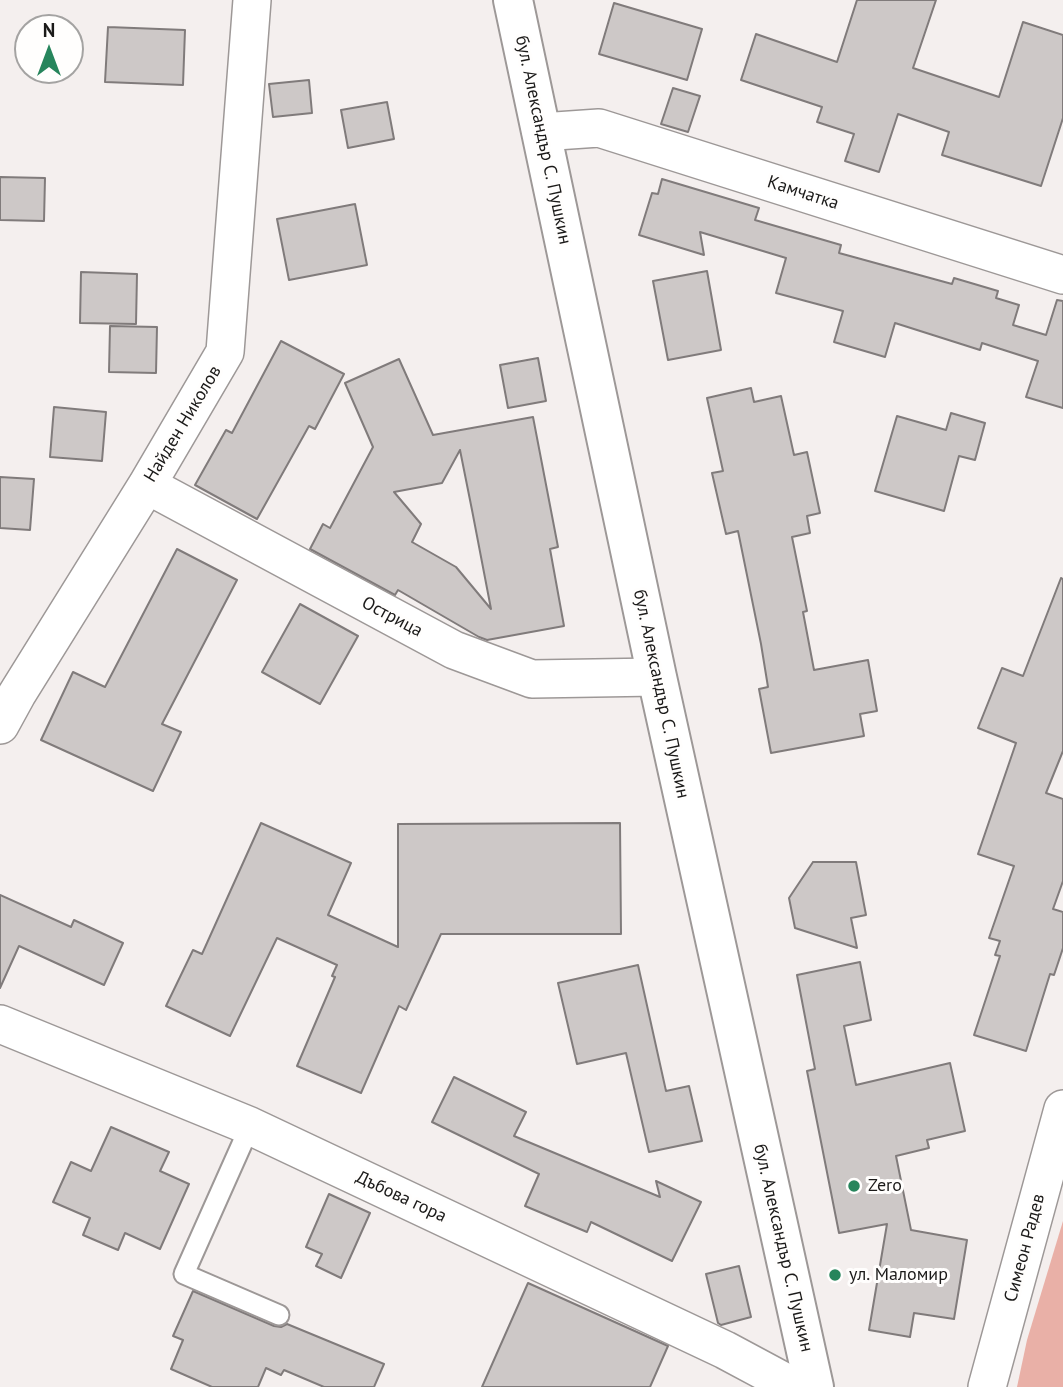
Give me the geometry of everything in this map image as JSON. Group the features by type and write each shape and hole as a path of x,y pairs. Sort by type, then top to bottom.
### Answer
{"main road":[{"name":"бул. Александър С. Пушкин","path":"513,0 657,677 814,1387"}],"street":[{"name":"Найден Николов","path":"0,725 225,352 252,0"},
{"name":"Камчатка","path":"541,132 599,128 1063,275"},
{"name":"Острица","path":"147,485 454,650 532,679 657,677"},
{"name":"Дъбова гора","path":"0,1024 250,1126 725,1350 794,1387"},
{"name":"Симеон Радев","path":"987,1387 1063,1109"}],"lane":[{"path":"250,1126 184,1274 279,1315"}],"shaded area":[{"path":"1063,1221 1063,1387 1017,1387 1027,1340"}],"building":[{"path":"857,0 936,0 913,68 999,97 1023,22 1063,35 1063,118 1041,186 942,155 949,132 898,114 879,172 845,161 854,134 817,122 822,107 741,80 756,34 837,62"},
{"path":"614,3 702,29 687,80 599,54"},
{"path":"108,27 185,30 183,85 105,82"},
{"path":"309,80 312,113 273,117 269,84"},
{"path":"673,88 700,96 688,132 661,124"},
{"path":"387,102 394,139 348,148 341,110"},
{"path":"0,177 45,178 44,221 0,220"},
{"path":"662,179 759,208 755,220 841,245 839,253 952,284 954,278 998,291 996,298 1019,305 1013,325 1046,335 1057,300 1063,301 1063,408 1026,397 1038,361 982,343 980,350 895,323 885,357 834,342 843,311 776,293 786,258 700,232 704,255 639,235 652,193 658,194"},
{"path":"355,204 367,265 289,280 277,219"},
{"path":"707,271 721,350 668,360 653,281"},
{"path":"81,272 137,274 136,324 80,323"},
{"path":"110,326 157,327 156,373 109,372"},
{"path":"281,341 344,374 315,429 309,426 257,519 195,485 226,430 232,433"},
{"path":"538,358 546,401 508,408 500,365"},
{"path":"399,359 433,435 533,417 558,547 550,549 564,626 487,640 398,590 395,595 310,549 323,524 330,528 373,447 345,383","holes":["460,450 491,609 456,567 412,542 421,524 394,492 442,483"]},
{"path":"751,388 754,402 781,396 794,455 807,452 820,513 807,516 810,533 792,537 807,611 803,612 814,670 868,660 877,711 860,714 864,736 771,753 759,689 768,687 761,644 738,531 726,534 712,473 723,471 707,398"},
{"path":"54,407 106,412 102,461 50,457"},
{"path":"951,413 985,423 975,460 959,456 944,511 875,491 897,416 946,430"},
{"path":"0,477 34,479 30,530 0,528"},
{"path":"177,549 237,580 162,724 181,732 153,791 41,740 73,672 105,687"},
{"path":"1061,578 1063,751 1046,793 1063,799 1063,881 1053,909 1063,912 1063,948 1054,975 1050,974 1026,1051 974,1035 1000,956 995,955 1000,941 989,938 1014,866 978,854 1016,743 978,728 1002,668 1023,676"},
{"path":"300,604 358,636 320,704 262,672"},
{"path":"261,823 351,863 328,915 398,947 398,824 620,823 621,934 441,934 406,1010 399,1006 361,1093 297,1066 335,977 332,976 337,965 277,938 230,1036 166,1006 193,950 202,954"},
{"path":"813,862 856,862 866,915 851,918 857,948 795,928 789,898"},
{"path":"0,895 71,927 74,920 123,943 104,985 19,946 0,988"},
{"path":"860,962 871,1020 844,1026 856,1085 950,1063 965,1131 927,1140 929,1148 896,1156 911,1230 967,1240 954,1319 914,1313 910,1337 869,1330 887,1224 839,1233 807,1071 815,1069 797,975"},
{"path":"638,965 666,1091 689,1086 702,1141 649,1152 626,1053 577,1064 558,983"},
{"path":"454,1077 526,1112 514,1136 660,1197 656,1181 701,1202 672,1261 591,1222 587,1232 525,1206 539,1174 432,1122"},
{"path":"111,1127 169,1152 160,1171 189,1184 160,1249 125,1233 118,1250 83,1235 90,1218 53,1202 71,1162 91,1171"},
{"path":"329,1194 370,1213 341,1278 316,1266 322,1254 306,1247"},
{"path":"739,1266 751,1317 721,1325 718,1323 706,1274"},
{"path":"528,1283 668,1346 650,1387 482,1387"},
{"path":"193,1291 274,1326 287,1324 384,1364 374,1387 324,1387 284,1370 281,1375 266,1368 258,1387 212,1387 171,1369 183,1340 173,1336"}],"place":[{"name":"Zero","path":"854,1186"},
{"name":"ул. Маломир","path":"835,1275"}]}
